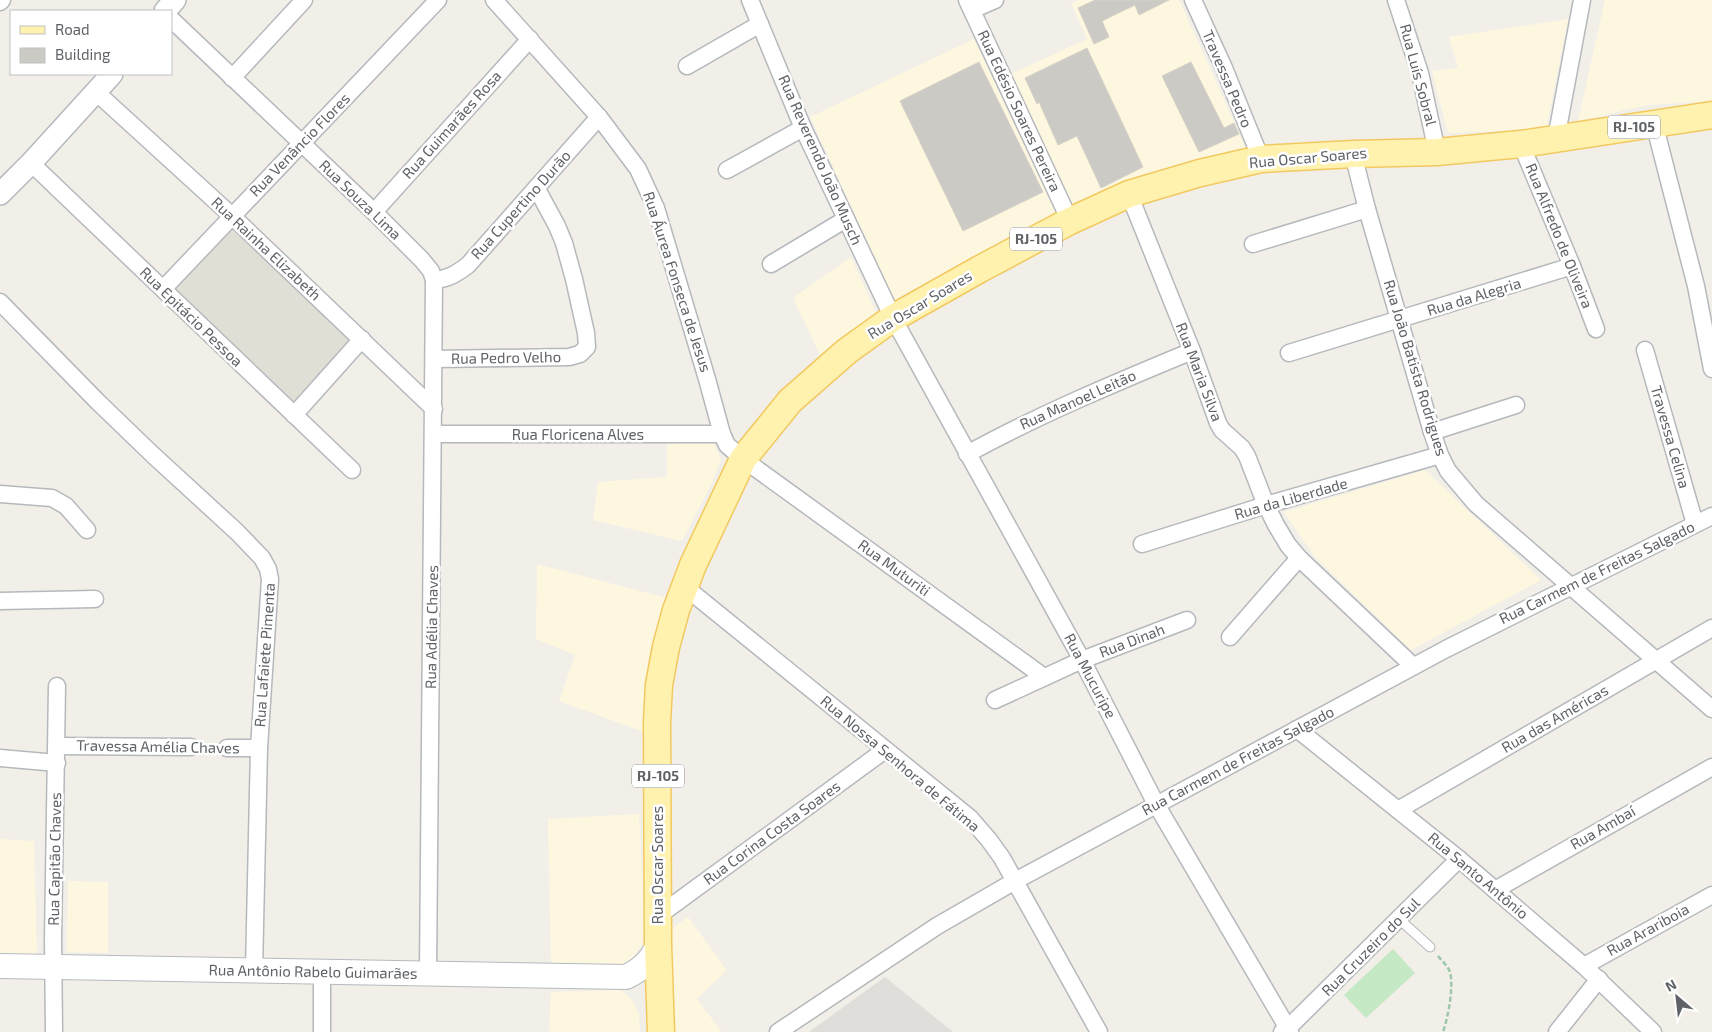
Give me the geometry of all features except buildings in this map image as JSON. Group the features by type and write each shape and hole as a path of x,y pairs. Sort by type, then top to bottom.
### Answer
{"main road":[{"name":"Rua Oscar Soares","path":"661,1032 658,945 657,722 659,685 666,647 676,610 693,565 743,459 790,401 847,351 893,318 1070,221 1129,194 1200,173 1260,159 1437,152 1522,144 1712,115"},
{"path":"626,977 635,973 647,963 658,945"},
{"name":"Rua Antônio Rabelo Guimarães","path":"0,966 626,977"},
{"path":"626,977 648,992 660,1006"}],"street":[{"path":"166,10 175,0"},
{"path":"232,78 304,0"},
{"name":"Rua Venâncio Flores","path":"163,289 438,0"},
{"name":"Rua Áurea Fonseca de Jesus","path":"494,0 599,117 638,169 656,208 722,434 727,445 743,459"},
{"name":"Rua Reverendo João Musch","path":"750,0 803,128 893,318"},
{"path":"970,5 995,0"},
{"name":"Travessa Pedro","path":"1193,0 1224,68 1260,159"},
{"name":"Rua Luís Sobral","path":"1396,0 1420,74 1437,152"},
{"path":"1556,139 1582,0"},
{"name":"Rua Edésio Soares Pereira","path":"970,5 1070,221"},
{"name":"Rua Souza Lima","path":"172,20 374,212 422,260 431,271 434,280"},
{"path":"687,66 760,24"},
{"name":"Rua Guimarães Rosa","path":"374,212 530,39"},
{"path":"0,194 31,163 111,75"},
{"name":"Rua Rainha Elizabeth","path":"96,92 232,216 434,409"},
{"name":"Rua Cupertino Durão","path":"434,280 445,279 455,275 468,266 599,117"},
{"path":"1654,123 1696,286 1712,369"},
{"path":"727,170 803,128"},
{"name":"Rua Alfredo de Oliveira","path":"1522,144 1596,329"},
{"name":"Rua João Batista Rodrigues","path":"1353,154 1367,209 1432,432 1440,456 1448,471 1476,504 1712,709"},
{"name":"Rua Epitácio Pessoa","path":"31,163 352,470"},
{"name":"Rua Pedro Velho","path":"434,359 569,357 580,354 587,347 586,333 574,279 564,244 557,226 537,189"},
{"name":"Rua Maria Silva","path":"1129,194 1192,351 1218,423 1222,430 1242,448 1247,456 1266,505 1288,545 1299,558 1413,666"},
{"path":"1253,244 1367,209"},
{"path":"771,264 846,219"},
{"name":"Rua da Alegria","path":"1289,353 1572,266"},
{"name":"Rua Adélia Chaves","path":"428,974 434,280"},
{"name":"Rua Lafaiete Pimenta","path":"0,302 104,409 237,532 262,558 268,569 270,579 259,748 254,970"},
{"name":"Rua Mucuripe","path":"893,318 1082,660 1156,804 1286,1031"},
{"path":"294,414 362,339"},
{"name":"Travessa Celina","path":"1645,350 1695,524"},
{"name":"Rua Manoel Leitão","path":"967,454 1074,400 1192,351"},
{"path":"1432,432 1516,405"},
{"name":"Rua Floricena Alves","path":"434,434 722,434"},
{"name":"Rua da Liberdade","path":"1142,544 1266,505 1440,456"},
{"name":"Rua Muturiti","path":"743,459 1044,677"},
{"path":"0,494 52,498 66,506 87,530"},
{"name":"Rua Carmem de Freitas Salgado","path":"778,1032 916,939 1015,881 1413,666 1571,585 1712,516"},
{"path":"1230,637 1299,558"},
{"name":"Rua Nossa Senhora de Fátima","path":"685,587 970,818 989,840 1015,881 1099,1032"},
{"path":"0,601 94,598"},
{"name":"Rua Dinah","path":"995,700 1082,660 1187,620"},
{"name":"Rua das Américas","path":"1398,810 1712,628"},
{"name":"Rua Capitão Chaves","path":"54,1032 53,967 57,686"},
{"name":"Rua Santo Antônio","path":"1297,729 1495,890 1599,979 1653,1032"},
{"name":"Travessa Amélia Chaves","path":"57,746 191,747"},
{"name":"Travessa Amélia Chaves","path":"227,748 259,748"},
{"name":"Rua Corina Costa Soares","path":"658,916 885,750"},
{"path":"0,758 57,763"},
{"name":"Rua Ambaí","path":"1495,890 1712,767"},
{"name":"Rua Cruzeiro do Sul","path":"1286,1031 1459,860"},
{"name":"Rua Arariboia","path":"1584,966 1712,895"},
{"path":"322,972 322,1032"},
{"path":"1557,1032 1599,979"}],"lane":[{"path":"1399,919 1430,947"}],"path":[{"path":"1430,947 1450,972 1450,1002 1448,1018 1443,1032"}],"shaded area":[{"path":"1079,0 1179,0 1249,155 1197,164 1072,205 1011,74 1087,39 1071,3"},
{"path":"1605,0 1712,0 1712,101 1648,105 1578,121"},
{"path":"1568,19 1546,129 1448,133 1432,71 1458,68 1449,37"},
{"path":"974,39 1058,215 895,302 810,117"},
{"path":"235,222 360,333 293,405 167,289"},
{"path":"851,257 876,313 820,355 793,298"},
{"path":"713,442 721,459 712,483 682,541 593,520 598,482 667,477 667,444"},
{"path":"1425,470 1541,580 1411,650 1315,557 1284,512"},
{"path":"537,564 667,598 649,658 644,732 559,701 575,655 536,639"},
{"path":"639,814 645,930 642,943 634,957 620,966 551,964 548,819"},
{"path":"0,839 34,841 37,955 0,954"},
{"path":"68,881 108,882 108,953 67,952"},
{"path":"688,917 727,970 697,999 722,1032 672,1032 667,932"},
{"path":"885,977 953,1032 809,1032"},
{"path":"621,990 632,1000 639,1014 640,1032 549,1032 551,992"}],"green space":[{"path":"1393,949 1415,973 1366,1018 1344,995"}]}
